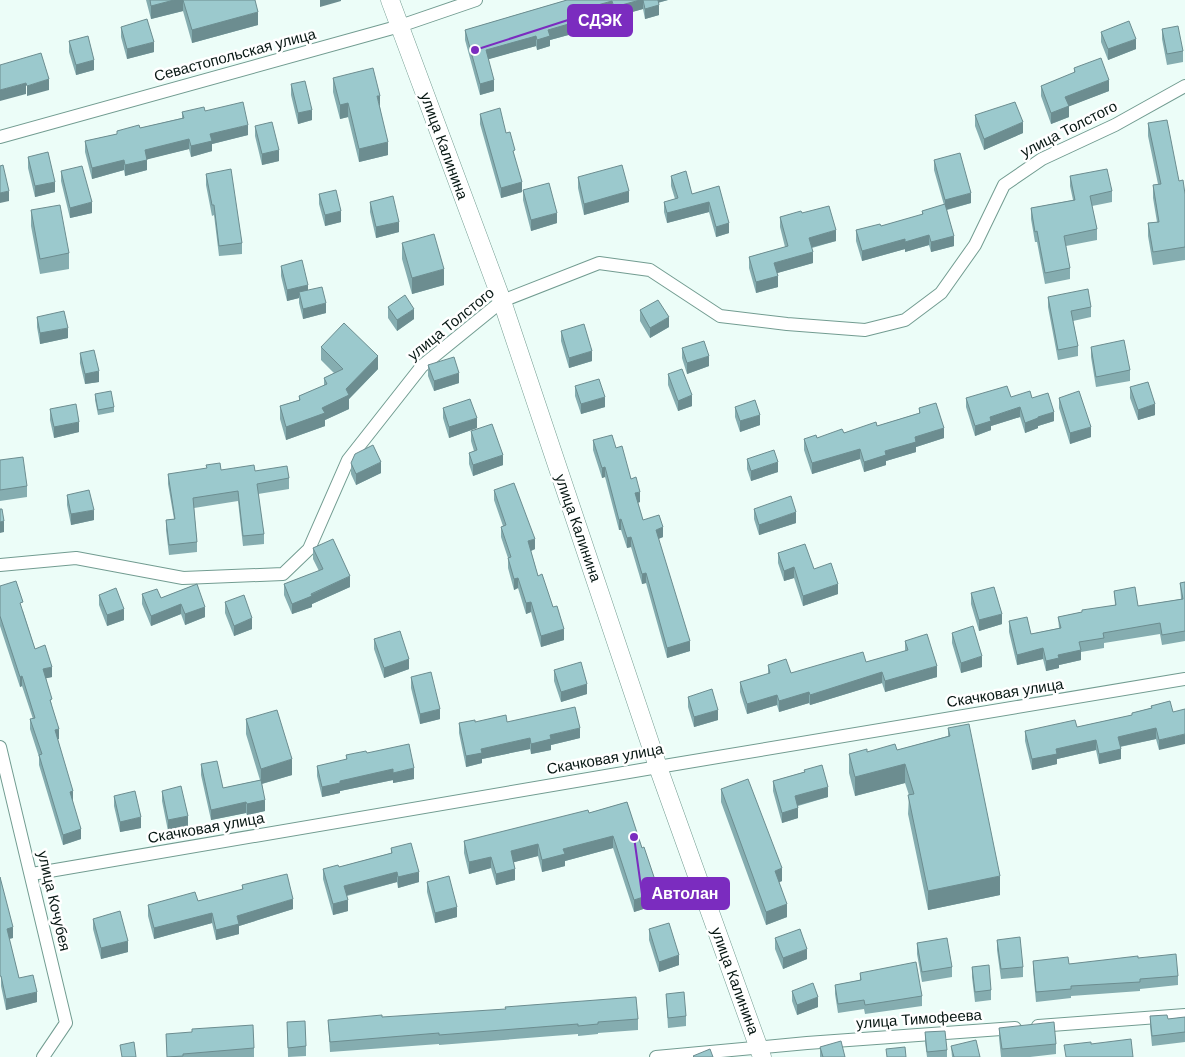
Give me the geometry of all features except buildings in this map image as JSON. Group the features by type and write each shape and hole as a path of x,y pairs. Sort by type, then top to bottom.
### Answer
{"main road":[{"name":"улица Калинина","path":"390,0 502,301 658,767 761,1052"}],"street":[{"name":"Севастопольская улица","path":"0,136 400,26 476,0"},
{"name":"улица Толстого","path":"0,565 76,558 183,578 283,574 309,549 348,460 422,366 502,301 599,263 650,270 720,316 787,324 865,330 905,320 941,293 975,245 1004,185 1042,159 1115,125 1185,86"},
{"name":"Скачковая улица","path":"32,874 1185,679"},
{"name":"улица Кочубея","path":"0,747 32,874 66,1023 43,1057"},
{"name":"улица Тимофеева","path":"656,1057 761,1052 1185,1015"}],"place":[{"name":"СДЭК","path":"475,50"},
{"name":"Автолан","path":"634,837"}]}
